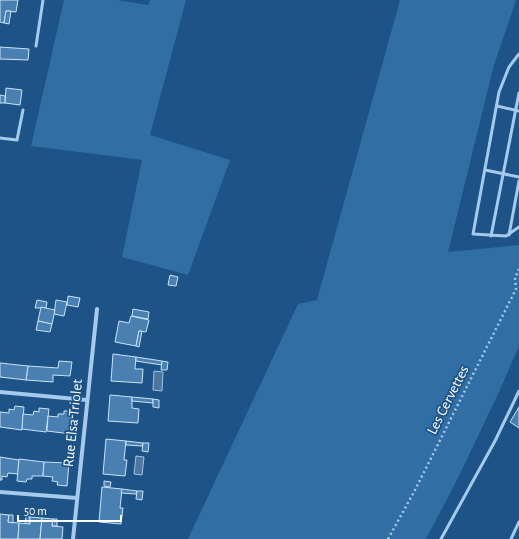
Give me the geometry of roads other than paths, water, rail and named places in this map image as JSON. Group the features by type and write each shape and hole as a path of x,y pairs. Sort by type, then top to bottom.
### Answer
{"street":[{"name":"Rue Elsa Triolet","path":"73,539 97,310"},
{"path":"0,392 87,400"},
{"path":"0,492 77,498"}],"lane":[{"path":"36,46 43,0"},
{"path":"519,54 509,67 504,79 497,106 472,234 491,236 509,235 519,227"},
{"path":"491,236 514,110 519,93"},
{"path":"497,106 519,111"},
{"path":"0,138 17,140 23,110"},
{"path":"484,170 519,177"},
{"path":"509,235 519,181"},
{"path":"441,539 495,441 519,391"},
{"path":"511,539 519,522"}]}
